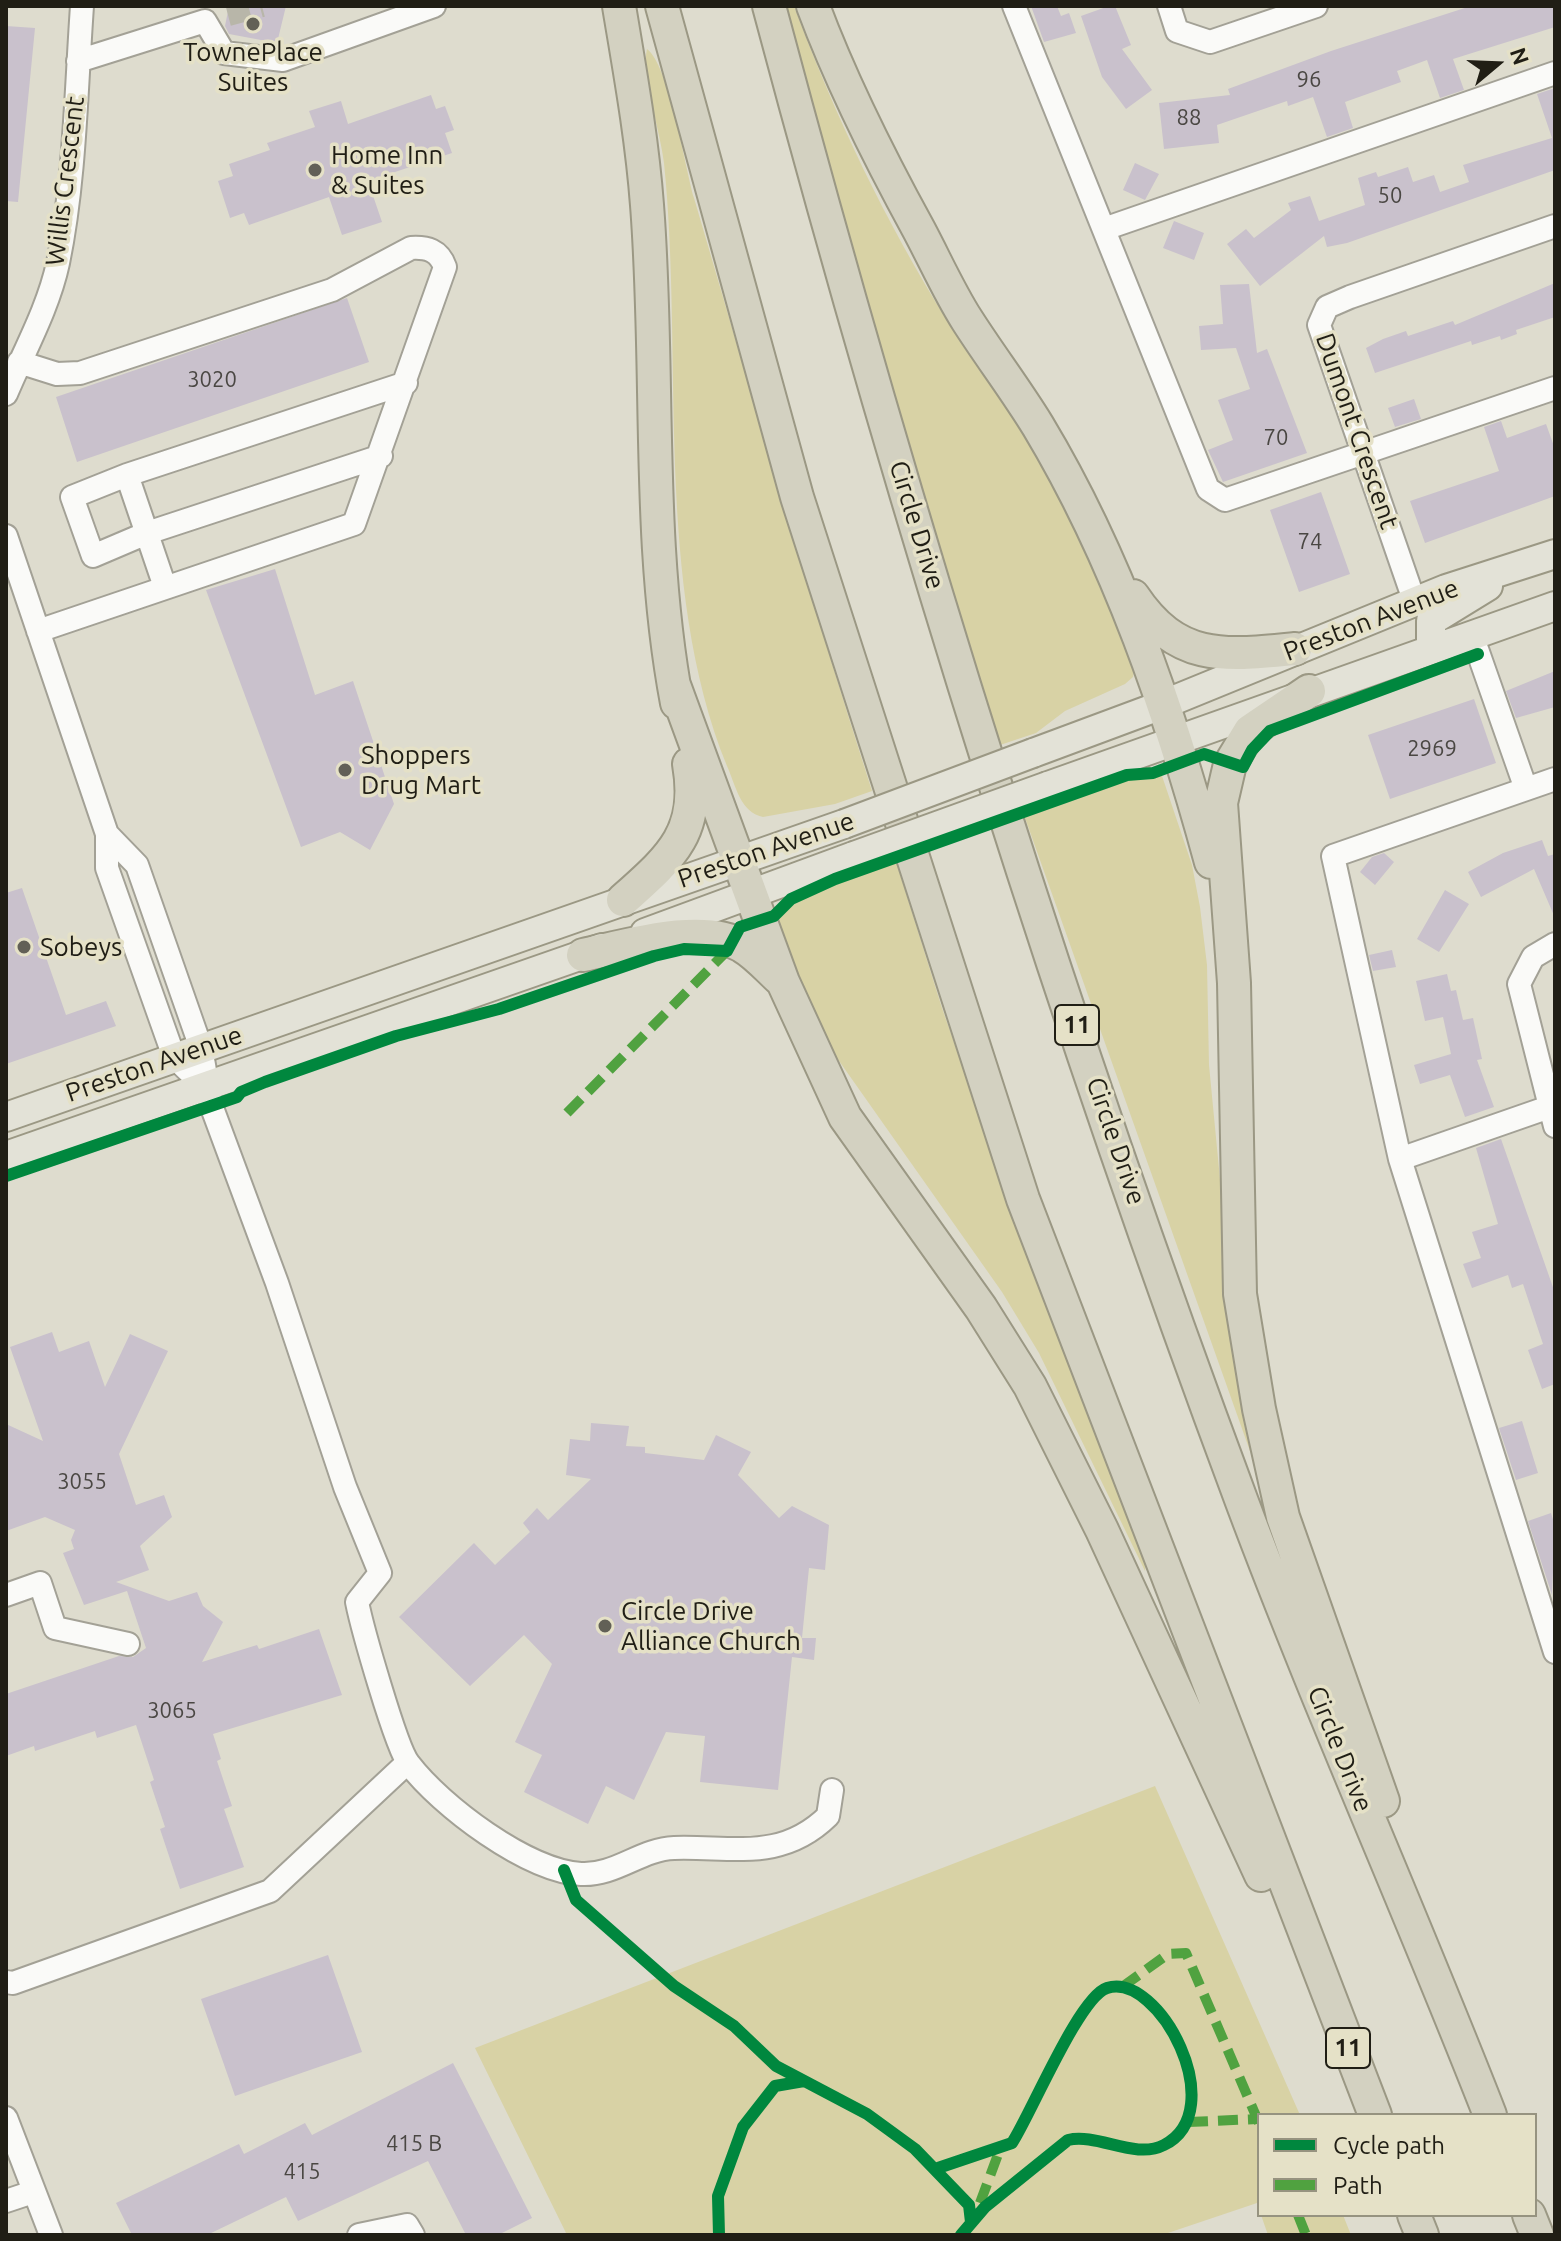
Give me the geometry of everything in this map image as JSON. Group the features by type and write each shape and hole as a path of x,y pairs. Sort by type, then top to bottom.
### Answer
{"highway":[{"path":"619,6 648,206 660,585 693,799 689,826 673,852 623,900"},
{"name":"11","path":"662,6 797,497 1023,1199 1374,2113"},
{"name":"Circle Drive","path":"769,6 837,257 986,752 1122,1163 1242,1501 1330,1726 1489,2113"},
{"path":"813,6 833,60 872,145 965,317 1038,427 1098,544 1136,629 1211,864 1234,983"},
{"path":"1098,544 1147,617 1182,643 1231,656 1295,649"},
{"path":"674,685 783,982 845,1117 981,1308 1030,1386 1178,1690 1284,1926 1322,1981"},
{"path":"1309,691 1250,731 1237,749 1221,803 1234,983 1240,1294 1259,1409 1283,1517 1435,1939 1453,2021"},
{"path":"583,955 656,940 723,938 747,949 783,982"}],"main road":[{"name":"Preston Avenue","path":"6,1117 844,824 1162,705 1415,603 1555,554"},
{"name":"Preston Avenue","path":"1431,649 1431,621 1519,566"},
{"name":"Preston Avenue","path":"6,1156 583,955 1309,691 1555,606"}],"street":[{"name":"Willis Crescent","path":"6,394 46,301 58,263 82,6"},
{"path":"205,21 224,53 283,60 434,6"},
{"path":"1014,6 1208,489 1225,500 1555,388"},
{"path":"1169,6 1177,31 1210,42 1316,6"},
{"path":"78,61 228,15"},
{"path":"1104,229 1555,73"},
{"name":"Dumont Crescent","path":"1415,603 1319,325 1327,307 1555,226"},
{"path":"19,362 57,374 80,373 332,290 411,248 426,247 436,252 445,267 381,456 354,524 38,631"},
{"path":"381,456 147,533 93,556 72,497 127,475 406,383"},
{"path":"127,475 165,587"},
{"path":"6,536 107,834 107,868 174,1057 205,1087"},
{"path":"1472,635 1526,789"},
{"path":"1555,779 1333,856 1400,1159 1555,1652"},
{"path":"107,834 137,865 201,1048 205,1087 295,1335 341,1477 380,1573 357,1602 407,1763 464,1816 503,1845 548,1865 580,1874 612,1870 659,1849 734,1851 799,1841 828,1816 832,1790"},
{"path":"1400,1159 1553,1113 1519,984 1533,957 1555,944"},
{"path":"6,1595 40,1583 55,1628 128,1644"},
{"path":"6,1982 13,1983 270,1891 407,1763"},
{"path":"6,2118 51,2235"},
{"path":"6,2201 33,2192"},
{"path":"359,2235 407,2225 413,2235"}],"shaded area":[{"path":"781,6 794,6 826,88 863,167 925,284 1057,485 1096,568 1135,667 1133,677 1125,684 1065,711 1036,733 1000,745 888,380"},
{"path":"647,49 655,59 669,95 694,198 872,791 835,804 763,817 749,810 736,790 704,696 689,622 680,546 669,237 664,163 649,88"},
{"path":"1139,764 1160,770 1192,865 1200,907 1207,965 1209,1065 1232,1304 1267,1499 1024,815"},
{"path":"896,861 942,1008 1039,1285 1146,1561 1145,1571 1039,1353 1002,1292 825,1041 779,934 776,913 785,894"},
{"path":"1155,1786 1299,2113 1257,2113 1257,2203 1162,2235 567,2235 475,2048"},
{"path":"1262,2217 1344,2217 1351,2235 1268,2235"}],"building":[{"name":"TownePlace Suites","path":"229,6 286,6 277,43 229,34 225,26"},
{"path":"1031,6 1057,6 1061,16 1069,13 1076,33 1044,42"},
{"path":"1115,6 1131,45 1122,49 1152,90 1126,109 1102,77 1081,16"},
{"path":"1471,6 1555,6 1555,27 1453,59 1464,90 1440,98 1427,60 1397,71 1401,82 1345,102 1353,128 1327,137 1313,97 1288,106 1287,101 1217,125 1219,143 1164,149 1159,103 1230,95 1228,89 1331,51"},
{"path":"6,26 35,28 18,202 6,201"},
{"path":"1555,88 1555,170 1347,243 1327,247 1324,236 1260,286 1227,244 1246,229 1254,238 1291,210 1288,203 1310,196 1319,221 1365,205 1358,178 1376,172 1378,177 1408,167 1413,182 1434,175 1440,192 1469,182 1463,165 1552,138 1537,94"},
{"name":"Home Inn & Suites","path":"431,95 436,109 445,106 454,130 445,133 452,153 368,181 382,222 342,235 329,197 249,225 244,213 230,218 218,181 233,176 229,164 270,150 267,143 315,127 309,111 341,101 348,124"},
{"path":"1135,163 1159,174 1145,200 1123,190"},
{"path":"1174,221 1204,233 1194,260 1163,248"},
{"path":"1555,283 1555,317 1516,330 1517,334 1501,340 1500,336 1472,345 1471,341 1375,373 1366,348 1383,339 1406,331 1408,336 1453,321 1455,325"},
{"path":"1249,284 1257,353 1267,349 1307,453 1223,482 1208,450 1233,440 1218,400 1250,389 1236,348 1201,350 1199,326 1223,324 1220,285"},
{"path":"347,298 369,362 77,462 56,397"},
{"path":"1414,399 1421,419 1395,427 1388,408"},
{"path":"1501,421 1507,438 1546,424 1555,449 1555,496 1425,543 1410,501 1499,471 1484,427"},
{"path":"1321,492 1350,574 1299,592 1270,510"},
{"path":"275,569 315,695 353,681 394,804 370,850 340,832 301,847 206,590"},
{"path":"1555,671 1555,707 1516,718 1506,691"},
{"path":"1474,699 1496,763 1390,799 1368,735"},
{"path":"1542,840 1548,856 1555,854 1555,918 1534,869 1481,897 1468,872 1503,853"},
{"path":"1384,853 1394,862 1375,885 1360,872 1372,857"},
{"name":"Sobeys","path":"22,888 66,1015 106,1001 116,1026 6,1064 6,893"},
{"path":"1445,890 1469,904 1439,952 1417,939"},
{"path":"1392,950 1396,967 1373,971 1369,955"},
{"path":"1447,974 1451,991 1456,990 1463,1020 1473,1018 1482,1059 1477,1060 1494,1107 1465,1117 1450,1075 1420,1084 1414,1065 1451,1054 1443,1017 1425,1021 1416,981"},
{"path":"1501,1139 1555,1293 1555,1384 1542,1389 1528,1350 1543,1344 1523,1284 1512,1288 1508,1275 1472,1288 1463,1264 1481,1258 1472,1232 1498,1224 1476,1148"},
{"path":"52,1332 59,1352 89,1341 105,1387 130,1334 168,1351 119,1454 136,1505 164,1495 172,1517 140,1546 149,1570 116,1582 169,1601 197,1592 203,1606 223,1622 202,1662 257,1645 259,1649 319,1629 342,1695 213,1734 221,1759 217,1761 232,1806 224,1809 244,1867 180,1889 160,1829 165,1827 136,1725 97,1738 95,1731 35,1751 34,1746 6,1756 6,1694 119,1656 133,1657 146,1648 127,1591 84,1605 63,1553 74,1549 71,1540 75,1530 45,1517 6,1531 6,1424 43,1441 10,1347"},
{"path":"1522,1421 1538,1473 1516,1480 1499,1428"},
{"name":"Circle Drive Alliance Church","path":"591,1423 629,1426 626,1446 645,1447 645,1453 704,1460 716,1435 751,1452 738,1475 779,1518 792,1506 829,1525 825,1570 809,1568 802,1638 816,1638 814,1660 792,1657 778,1790 700,1782 705,1736 666,1732 634,1800 606,1786 588,1824 524,1792 542,1755 515,1742 552,1664 524,1635 470,1686 399,1617 474,1543 495,1565 530,1532 523,1523 537,1508 548,1520 591,1479 566,1475 570,1439 590,1441"},
{"path":"1551,1513 1555,1526 1552,1595 1528,1521"},
{"path":"328,1955 362,2052 235,2096 201,1999"},
{"path":"453,2063 532,2218 498,2235 466,2235 428,2161 298,2221 286,2197 207,2235 132,2235 116,2203 239,2144 244,2154 305,2123 312,2135"}],"tunnel":[{"path":"228,15 262,6"}],"marked path":[{"path":"567,1113 727,951"},
{"path":"1122,1987 1168,1954 1186,1953 1257,2118"},
{"path":"1188,2122 1257,2119"},
{"path":"980,2203 1000,2149"},
{"path":"1299,2217 1306,2235"}],"cycle path":[{"path":"6,1176 237,1097 241,1092 265,1082 396,1036 499,1009 654,956 684,949 727,951 740,927 774,916 791,899 835,879 1127,775 1153,773 1204,754 1243,767 1252,750 1270,731 1478,654"},
{"path":"564,1870 576,1900 674,1986 734,2026 776,2066 867,2114 915,2149 969,2205 971,2222"},
{"path":"935,2169 1012,2143 1070,2033 1096,1996 1107,1988 1127,1988 1147,2001 1166,2021 1180,2047 1190,2076 1191,2104 1183,2128 1164,2145 1153,2149 1141,2150 1092,2140 1068,2140 985,2207 961,2235"},
{"path":"719,2235 718,2196 743,2127 775,2086 804,2081"}],"place":[{"name":"TownePlace Suites","path":"253,24"},
{"name":"Home Inn & Suites","path":"315,170"},
{"name":"Shoppers Drug Mart","path":"345,770"},
{"name":"Sobeys","path":"24,947"},
{"name":"Circle Drive Alliance Church","path":"605,1626"}]}
